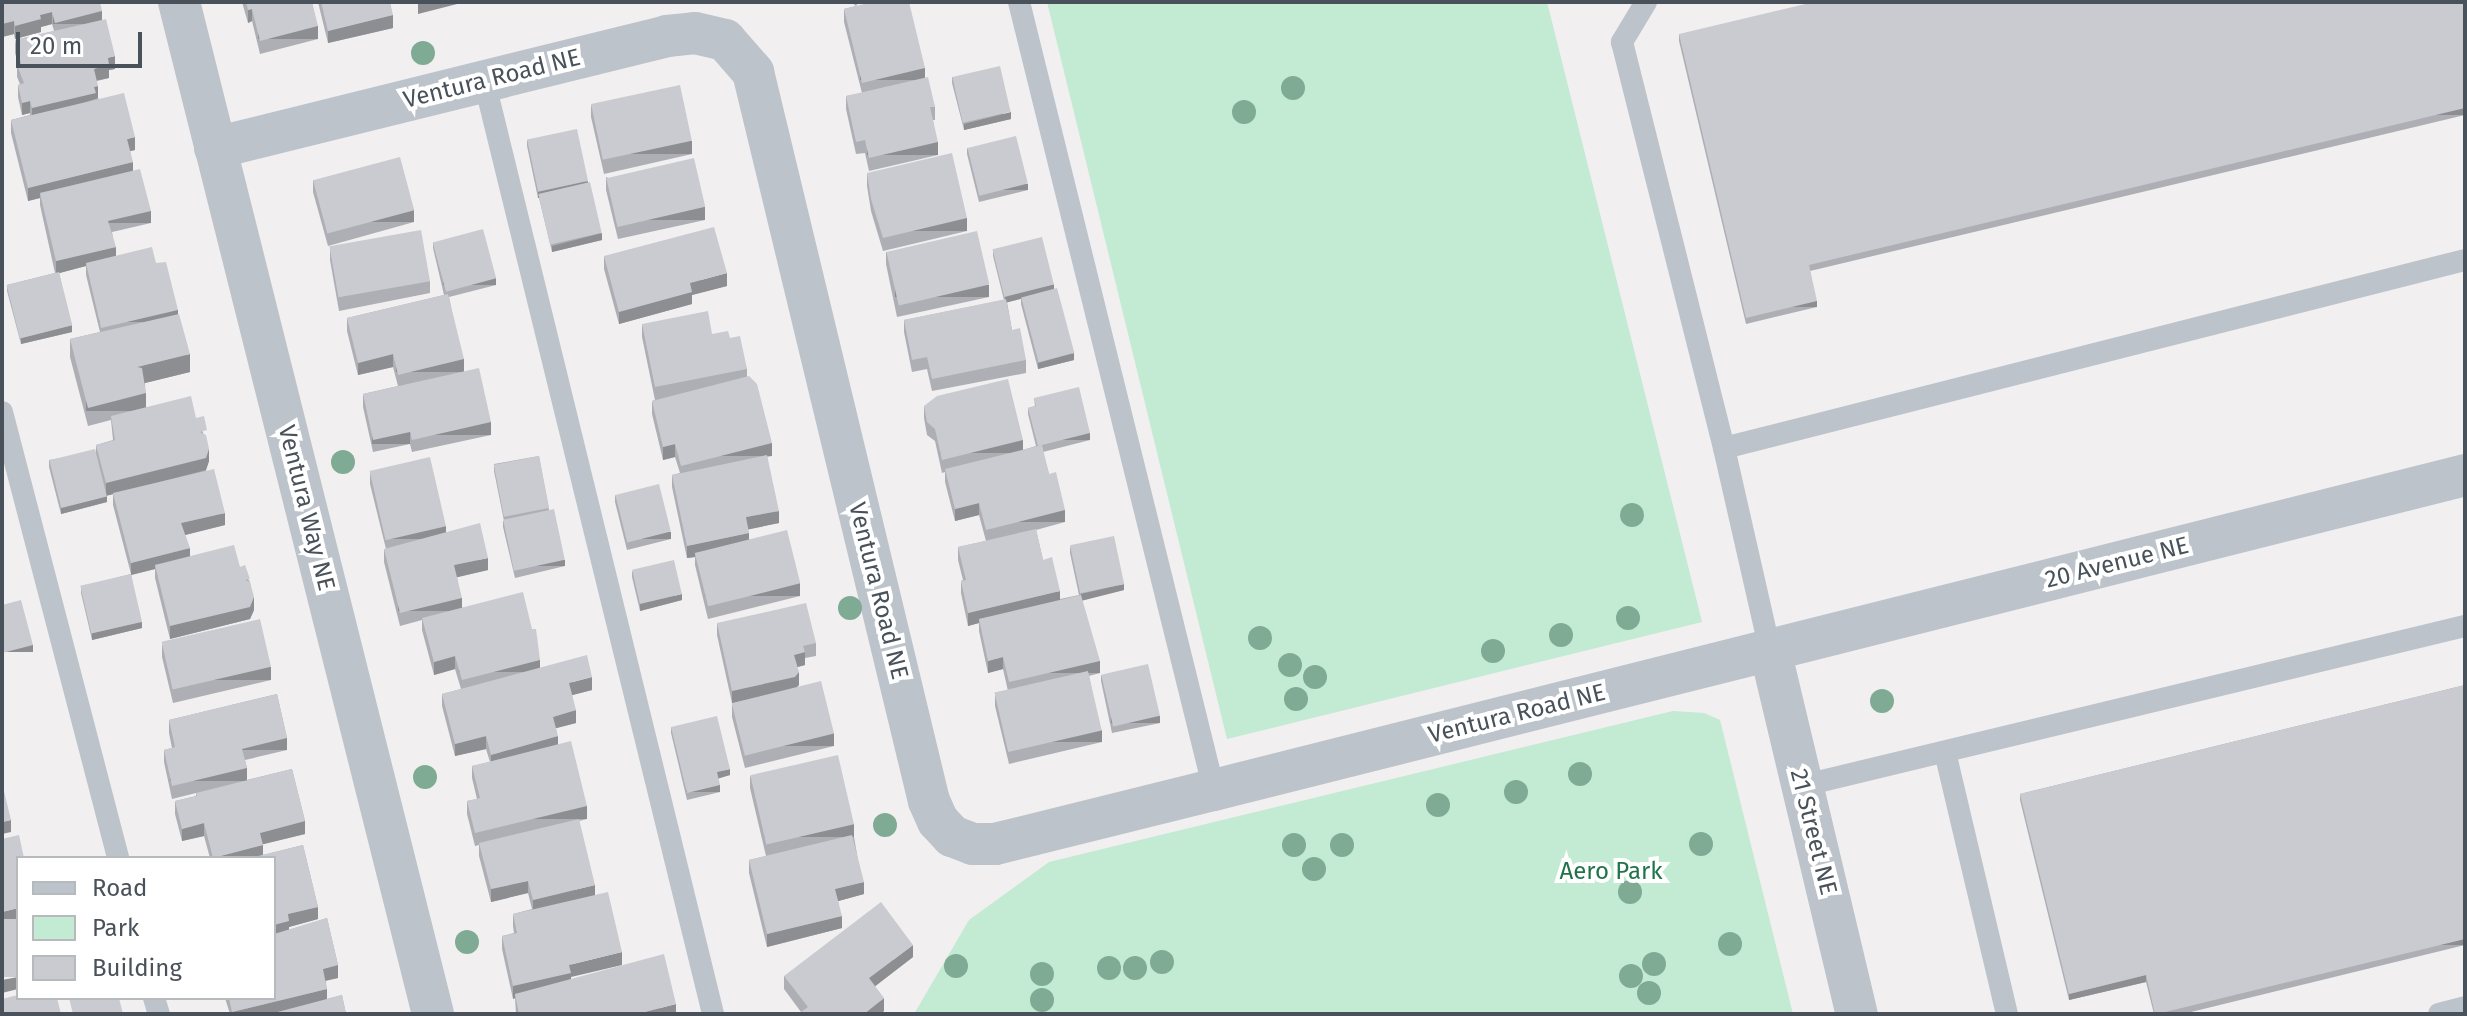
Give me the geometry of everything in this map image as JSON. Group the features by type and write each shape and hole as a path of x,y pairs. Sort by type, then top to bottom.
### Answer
{"street":[{"name":"Ventura Way NE","path":"179,2 433,1014"},
{"name":"Ventura Road NE","path":"215,148 667,36 695,33 725,40 753,72 929,801 938,821 952,836 973,844 995,844 1770,650"},
{"name":"20 Avenue NE","path":"1770,650 2465,475"},
{"name":"21 Street NE","path":"1770,650 1857,1014"}],"lane":[{"path":"1019,2 1214,790"},
{"path":"1646,2 1622,42 1724,448 1770,650"},
{"path":"484,80 713,1014"},
{"path":"1724,448 2465,260"},
{"path":"2,412 117,856"},
{"path":"1801,786 2465,626"},
{"path":"1945,752 2007,1014"},
{"path":"2439,1014 2465,1007"}],"green space":[{"path":"1047,2 1547,2 1702,622 1227,739"},
{"name":"Aero Park","path":"1673,711 1704,713 1720,720 1793,1014 914,1014 969,920 1049,862"}],"building":[{"path":"2,2 100,2 102,11 55,23 52,12 40,15 41,19 15,26 14,21 2,24"},
{"path":"246,2 312,2 318,26 260,41 252,9 248,10"},
{"path":"321,2 390,2 393,15 328,31"},
{"path":"872,2 909,2 925,68 862,83 844,9"},
{"path":"1814,2 2465,2 2465,108 1809,265 1817,301 1746,318 1679,34"},
{"path":"106,19 115,56 108,58 109,65 94,69 98,86 94,87 96,93 32,108 30,101 22,103 18,85 24,83 17,65 21,64 15,40"},
{"path":"1000,66 1011,112 963,123 952,77"},
{"path":"928,77 935,107 930,107 938,142 869,158 865,140 856,142 846,96"},
{"path":"680,85 692,141 603,160 591,104"},
{"path":"124,93 135,137 127,139 133,162 28,188 11,120"},
{"path":"577,129 588,181 538,191 527,140"},
{"path":"1016,136 1028,184 979,196 967,148"},
{"path":"952,153 967,218 883,238 867,173"},
{"path":"400,157 414,210 327,233 313,180"},
{"path":"694,158 705,207 618,227 606,178"},
{"path":"140,169 151,211 108,221 116,247 56,261 40,193"},
{"path":"590,182 602,233 550,245 538,194"},
{"path":"714,227 727,273 690,283 692,292 619,312 604,256"},
{"path":"483,229 496,278 446,292 433,242"},
{"path":"421,230 430,281 338,297 329,246"},
{"path":"977,231 989,285 899,306 886,252"},
{"path":"1042,237 1054,285 1004,297 993,249"},
{"path":"152,247 156,263 166,262 178,310 101,328 86,263"},
{"path":"59,272 72,325 20,338 7,285"},
{"path":"1057,288 1074,353 1039,362 1021,298"},
{"path":"448,294 464,359 398,375 393,354 358,363 347,318"},
{"path":"1006,299 1012,330 1020,328 1026,360 932,379 927,357 912,360 904,320"},
{"path":"708,311 712,334 728,331 730,338 740,336 747,369 655,387 642,324"},
{"path":"179,314 190,354 137,367 142,368 146,393 88,408 70,339"},
{"path":"479,368 491,422 412,440 410,432 373,440 363,394"},
{"path":"749,376 757,384 772,443 681,466 675,444 663,447 652,401"},
{"path":"1008,379 1023,440 942,460 935,429 927,422 924,406 937,396"},
{"path":"1079,387 1090,433 1038,446 1028,408 1036,406 1034,398"},
{"path":"191,396 196,418 204,416 207,430 200,432 206,435 209,449 206,458 106,483 96,445 115,440 111,416"},
{"path":"1042,445 1049,474 1056,472 1065,510 986,530 979,503 955,509 945,469"},
{"path":"95,449 107,497 61,508 49,460"},
{"path":"767,455 779,511 746,517 749,533 687,546 672,475"},
{"path":"539,456 549,508 504,517 494,465"},
{"path":"430,457 446,526 386,540 370,471"},
{"path":"214,469 225,513 181,523 190,548 131,563 113,493"},
{"path":"659,484 671,532 627,542 615,495"},
{"path":"554,509 565,560 514,571 503,520"},
{"path":"480,523 488,558 454,565 462,598 400,613 384,549"},
{"path":"1036,529 1043,560 1052,557 1060,591 968,613 961,581 966,580 958,547"},
{"path":"787,530 800,583 708,606 695,553"},
{"path":"1114,536 1124,584 1080,593 1070,545"},
{"path":"234,545 240,567 245,565 250,579 245,580 250,582 254,597 250,607 170,626 155,565"},
{"path":"674,560 682,594 640,604 632,570"},
{"path":"131,574 142,622 91,633 80,586"},
{"path":"523,592 532,629 536,629 540,660 462,680 455,656 434,662 422,618"},
{"path":"1081,595 1100,661 1009,682 1003,657 988,661 979,619"},
{"path":"21,600 33,645 2,653 2,605"},
{"path":"806,603 816,643 803,646 805,652 794,655 799,672 795,677 732,691 717,623"},
{"path":"260,619 271,667 173,689 162,642"},
{"path":"587,655 592,677 569,683 576,710 553,717 558,736 491,755 486,736 455,744 442,694"},
{"path":"1148,664 1160,716 1113,726 1101,675"},
{"path":"1088,671 1102,730 1008,752 994,693"},
{"path":"821,681 834,733 745,756 732,703"},
{"path":"2465,685 2465,939 2157,1014 2146,975 2069,994 2020,794"},
{"path":"277,694 287,738 242,749 247,768 172,786 164,750 175,747 169,720"},
{"path":"717,716 730,769 717,772 720,785 687,793 671,727"},
{"path":"571,741 587,806 475,833 467,801 480,798 472,766"},
{"path":"838,755 854,824 766,844 750,775"},
{"path":"292,769 305,821 260,833 263,845 212,856 204,823 182,829 175,801 197,796 196,793"},
{"path":"2,783 11,820 2,822"},
{"path":"579,819 595,885 533,900 528,881 491,889 479,843"},
{"path":"19,835 24,856 16,856 16,908 2,912 2,839"},
{"path":"852,835 864,882 835,889 842,916 767,934 749,860"},
{"path":"303,845 318,907 288,914 289,921 276,924 276,856 258,856"},
{"path":"608,892 622,952 569,965 571,973 513,986 502,936 517,933 513,914"},
{"path":"881,902 913,945 869,978 884,998 864,1014 798,1014 808,1007 784,976"},
{"path":"327,918 338,965 323,969 327,989 232,1012 229,1000 276,1000 276,933"},
{"path":"2,919 16,919 16,977 2,977"},
{"path":"664,954 676,1004 637,1014 519,1014 515,994"},
{"path":"342,995 346,1014 270,1014"},
{"path":"16,996 16,1000 58,1000 61,1014 2,1014 2,999"},
{"path":"70,1000 120,1000 123,1014 73,1014"}]}
